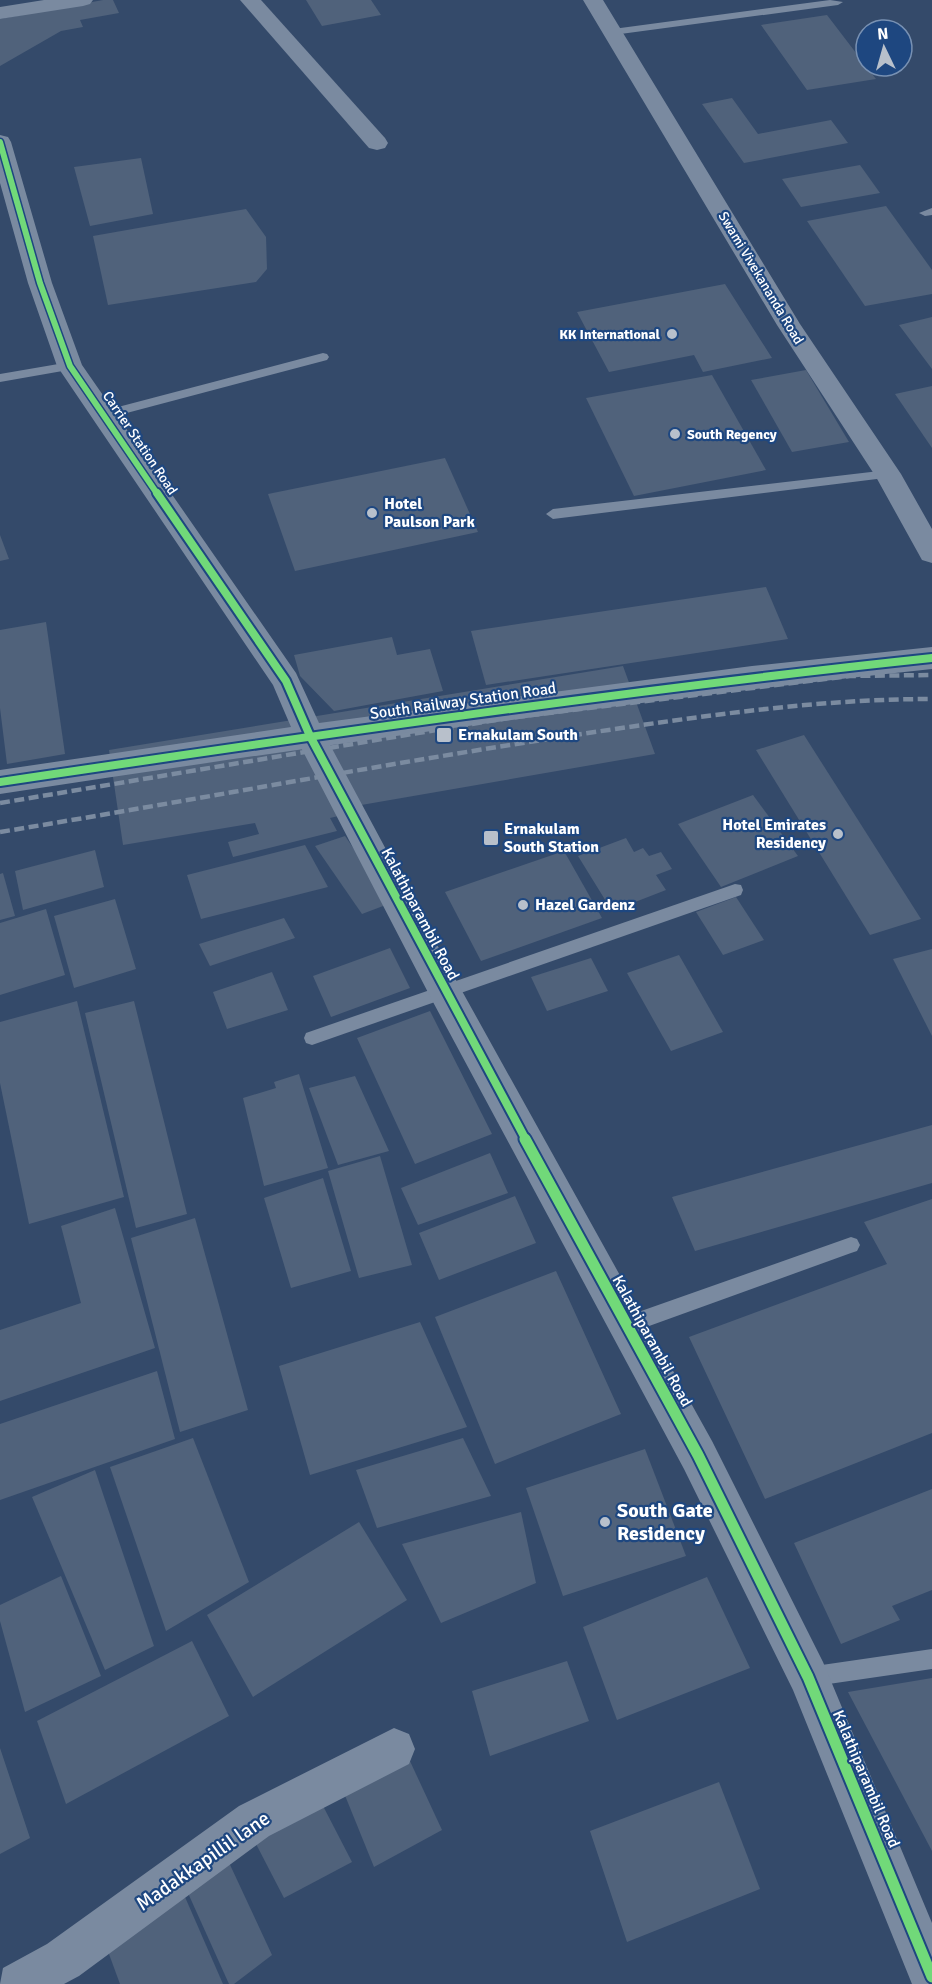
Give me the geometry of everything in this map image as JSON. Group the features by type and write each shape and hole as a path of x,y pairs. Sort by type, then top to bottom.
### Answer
{"street":[{"path":"0,13 83,0"},
{"path":"249,0 377,143"},
{"name":"Swami Vivekananda Road","path":"593,0 789,325 888,474 932,554"},
{"name":"Carrier Station Road","path":"0,142 8,195 70,366 286,681 310,736"},
{"name":"South Railway Station Road","path":"0,782 310,736 752,677 932,658"},
{"name":"Kalathiparambil Road","path":"310,736 445,992 698,1455 808,1677 932,1977"},
{"name":"Madakkapillil lane","path":"19,1984 63,1960 254,1821 394,1749"}],"lane":[{"path":"613,32 838,2 836,0"},
{"path":"104,415 323,357"},
{"path":"0,378 70,366"},
{"path":"553,514 888,474"},
{"path":"312,1038 735,890"},
{"path":"627,1325 851,1245"},
{"path":"808,1677 932,1659"}],"building":[{"path":"113,0 119,13 80,20 83,27 61,31 0,66 0,19"},
{"path":"306,0 371,0 381,15 322,26"},
{"path":"827,15 854,50 854,78 876,79 807,90 761,25"},
{"path":"732,98 758,134 831,120 848,143 744,163 702,104"},
{"path":"141,158 153,214 90,226 74,167"},
{"path":"860,165 880,193 801,207 782,179"},
{"path":"886,206 932,270 932,294 865,306 807,221"},
{"path":"246,209 266,237 267,269 256,282 108,305 93,236"},
{"name":"KK International","path":"725,284 772,358 703,372 694,355 609,372 577,312"},
{"path":"932,317 932,369 899,325"},
{"path":"806,370 849,442 792,452 751,380"},
{"name":"South Regency","path":"712,375 766,470 634,496 586,398"},
{"path":"932,386 932,448 895,394"},
{"name":"Hotel Paulson Park","path":"445,458 478,532 295,571 268,494"},
{"path":"0,535 9,559 0,561"},
{"path":"766,587 788,639 486,685 471,631"},
{"path":"46,622 65,754 7,764 0,708 0,630"},
{"path":"392,637 397,655 430,649 443,691 334,711 300,676 294,655"},
{"name":"Ernakulam South","path":"623,666 655,754 344,808 347,814 330,818 337,831 233,857 228,842 259,834 255,823 123,845 109,750"},
{"name":"Hotel Emirates Residency","path":"804,735 921,919 870,935 756,750"},
{"path":"753,795 798,856 721,887 678,824"},
{"path":"345,836 391,903 362,914 315,846"},
{"path":"626,838 634,852 643,848 649,856 661,852 672,869 656,875 666,890 612,911 578,856"},
{"path":"305,845 328,887 201,919 187,875"},
{"path":"95,850 104,887 23,910 15,871"},
{"name":"Hazel Gardenz","path":"564,851 602,918 481,961 445,892"},
{"path":"3,873 15,916 0,920 0,874"},
{"path":"736,897 764,940 723,955 696,912"},
{"path":"115,899 136,969 74,988 54,916"},
{"path":"46,909 65,975 0,995 0,923"},
{"path":"284,918 295,938 210,966 199,944"},
{"path":"390,948 410,988 331,1017 313,976"},
{"path":"932,949 932,1036 893,959"},
{"path":"679,955 723,1032 671,1051 627,973"},
{"path":"591,958 608,991 547,1011 531,977"},
{"path":"272,972 288,1010 227,1029 213,992"},
{"path":"77,1001 124,1197 29,1224 0,1083 0,1022"},
{"path":"134,1001 187,1214 136,1228 85,1013"},
{"path":"430,1011 492,1134 415,1164 357,1038"},
{"path":"299,1074 328,1168 264,1186 243,1098 276,1088 274,1082"},
{"path":"355,1076 389,1151 338,1165 309,1088"},
{"path":"932,1125 932,1183 695,1251 672,1197"},
{"path":"490,1153 508,1193 418,1225 401,1188"},
{"path":"380,1156 412,1265 359,1278 328,1171"},
{"path":"323,1178 351,1271 291,1288 264,1198"},
{"path":"515,1196 536,1243 439,1280 419,1233"},
{"path":"932,1199 932,1433 765,1499 689,1337 887,1264 864,1222"},
{"path":"115,1208 155,1348 0,1401 0,1330 81,1303 61,1226"},
{"path":"195,1218 248,1410 180,1432 131,1238"},
{"path":"556,1271 621,1414 495,1464 435,1317"},
{"path":"420,1322 467,1427 310,1475 279,1366"},
{"path":"157,1371 175,1439 0,1500 0,1424"},
{"path":"193,1438 249,1582 166,1631 110,1467"},
{"path":"463,1438 491,1496 377,1528 356,1470"},
{"name":"South Gate Residency","path":"645,1449 686,1556 563,1596 526,1488"},
{"path":"95,1470 154,1646 105,1670 32,1497"},
{"path":"932,1489 932,1590 892,1606 900,1620 841,1644 794,1543"},
{"path":"521,1512 536,1583 441,1623 402,1544"},
{"path":"359,1522 407,1600 253,1697 207,1615"},
{"path":"61,1576 101,1676 25,1712 0,1621 0,1605"},
{"path":"707,1577 750,1668 617,1720 583,1627"},
{"path":"192,1641 229,1716 66,1804 37,1721"},
{"path":"567,1661 589,1721 490,1756 472,1691"},
{"path":"932,1678 932,1851 848,1692"},
{"path":"0,1748 30,1838 0,1854"},
{"path":"409,1759 442,1830 374,1867 344,1793"},
{"path":"719,1782 760,1889 627,1942 590,1831"},
{"path":"322,1804 352,1862 284,1898 255,1842"},
{"path":"225,1854 272,1955 234,1984 229,1984 183,1882"},
{"path":"178,1881 223,1984 120,1984 102,1935"}],"railway":[{"path":"0,803 508,718 850,676 932,675"},
{"path":"0,832 588,733 803,705 932,699"}],"cycle path":[{"path":"0,142 40,283 70,366 286,681 310,736 445,992 698,1455 808,1677 932,1977"},
{"path":"0,782 310,736 752,677 932,658"}],"place":[{"name":"KK International","path":"672,334"},
{"name":"South Regency","path":"675,434"},
{"name":"Hotel Paulson Park","path":"372,513"},
{"name":"Ernakulam South","path":"444,735"},
{"name":"Hotel Emirates Residency","path":"838,834"},
{"name":"Ernakulam South Station","path":"491,838"},
{"name":"Hazel Gardenz","path":"523,905"},
{"name":"South Gate Residency","path":"605,1522"}]}
